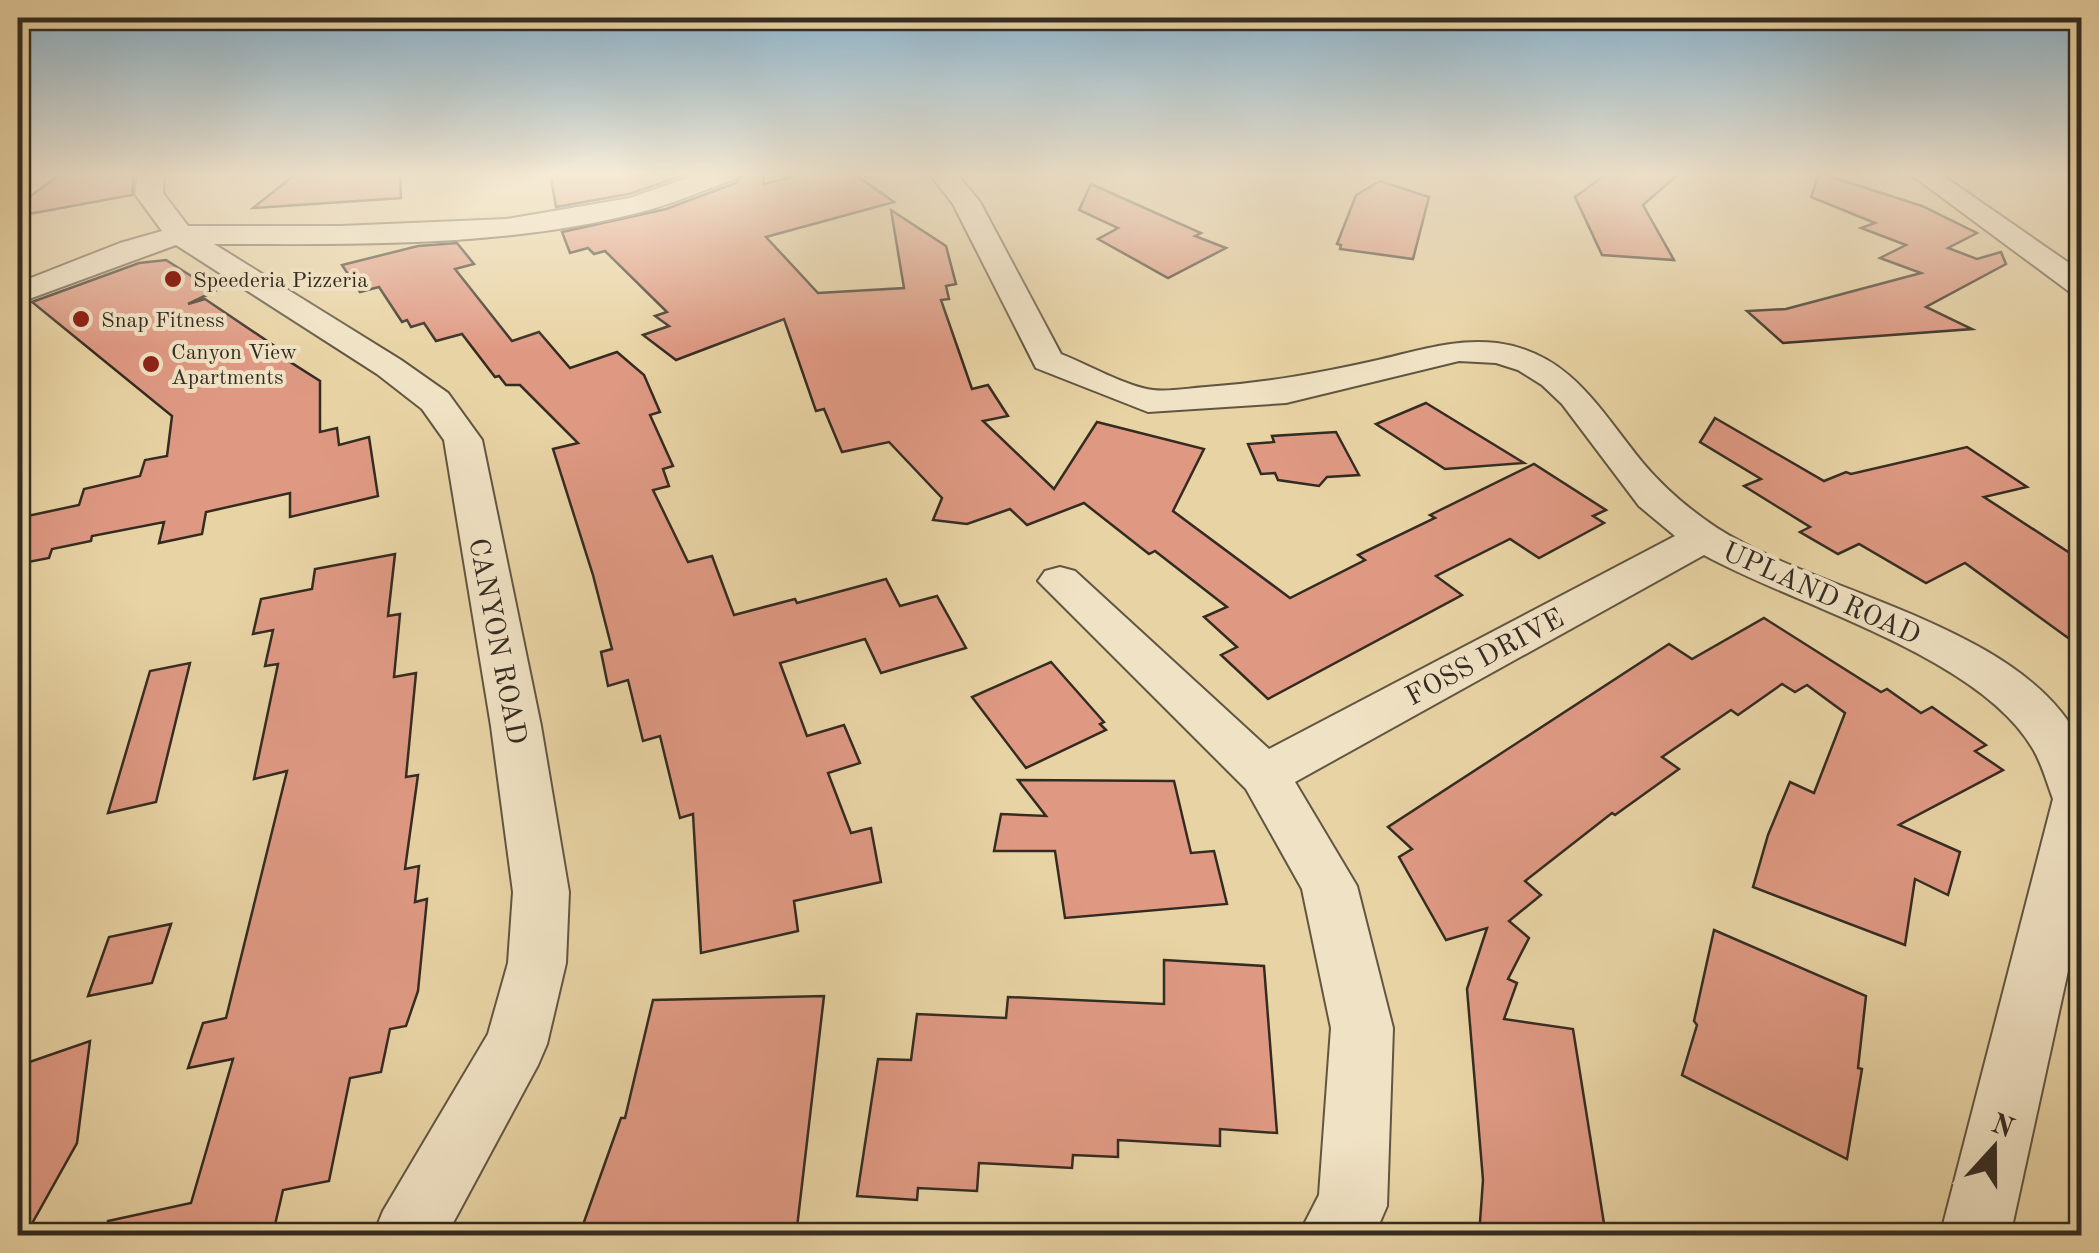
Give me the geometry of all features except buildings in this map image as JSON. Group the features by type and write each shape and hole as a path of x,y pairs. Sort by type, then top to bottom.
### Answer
{"street":[{"name":"CANYON ROAD","path":"177,231 404,378 434,402 464,440 516,726 541,892 538,963 516,1044 408,1236"},
{"path":"18,294 130,248 180,235 340,236 434,231"},
{"name":"UPLAND ROAD","path":"981,231 1048,361 1148,401 1286,392 1459,350 1521,357 1549,370 1567,387 1622,463 1655,500 1703,538 1817,596 1951,650 2014,692 2072,764 2079,798 1976,1236"},
{"path":"2005,231 2082,286"},
{"path":"253,281 275,255 340,236"},
{"name":"FOSS DRIVE","path":"1264,775 1703,538"},
{"path":"1060,581 1264,775 1329,886 1362,1028 1353,1206 1333,1236"}],"place":[{"name":"Speederia Pizzeria","path":"173,279"},
{"name":"Snap Fitness","path":"81,319"},
{"name":"Canyon View Apartments","path":"151,364"}]}
